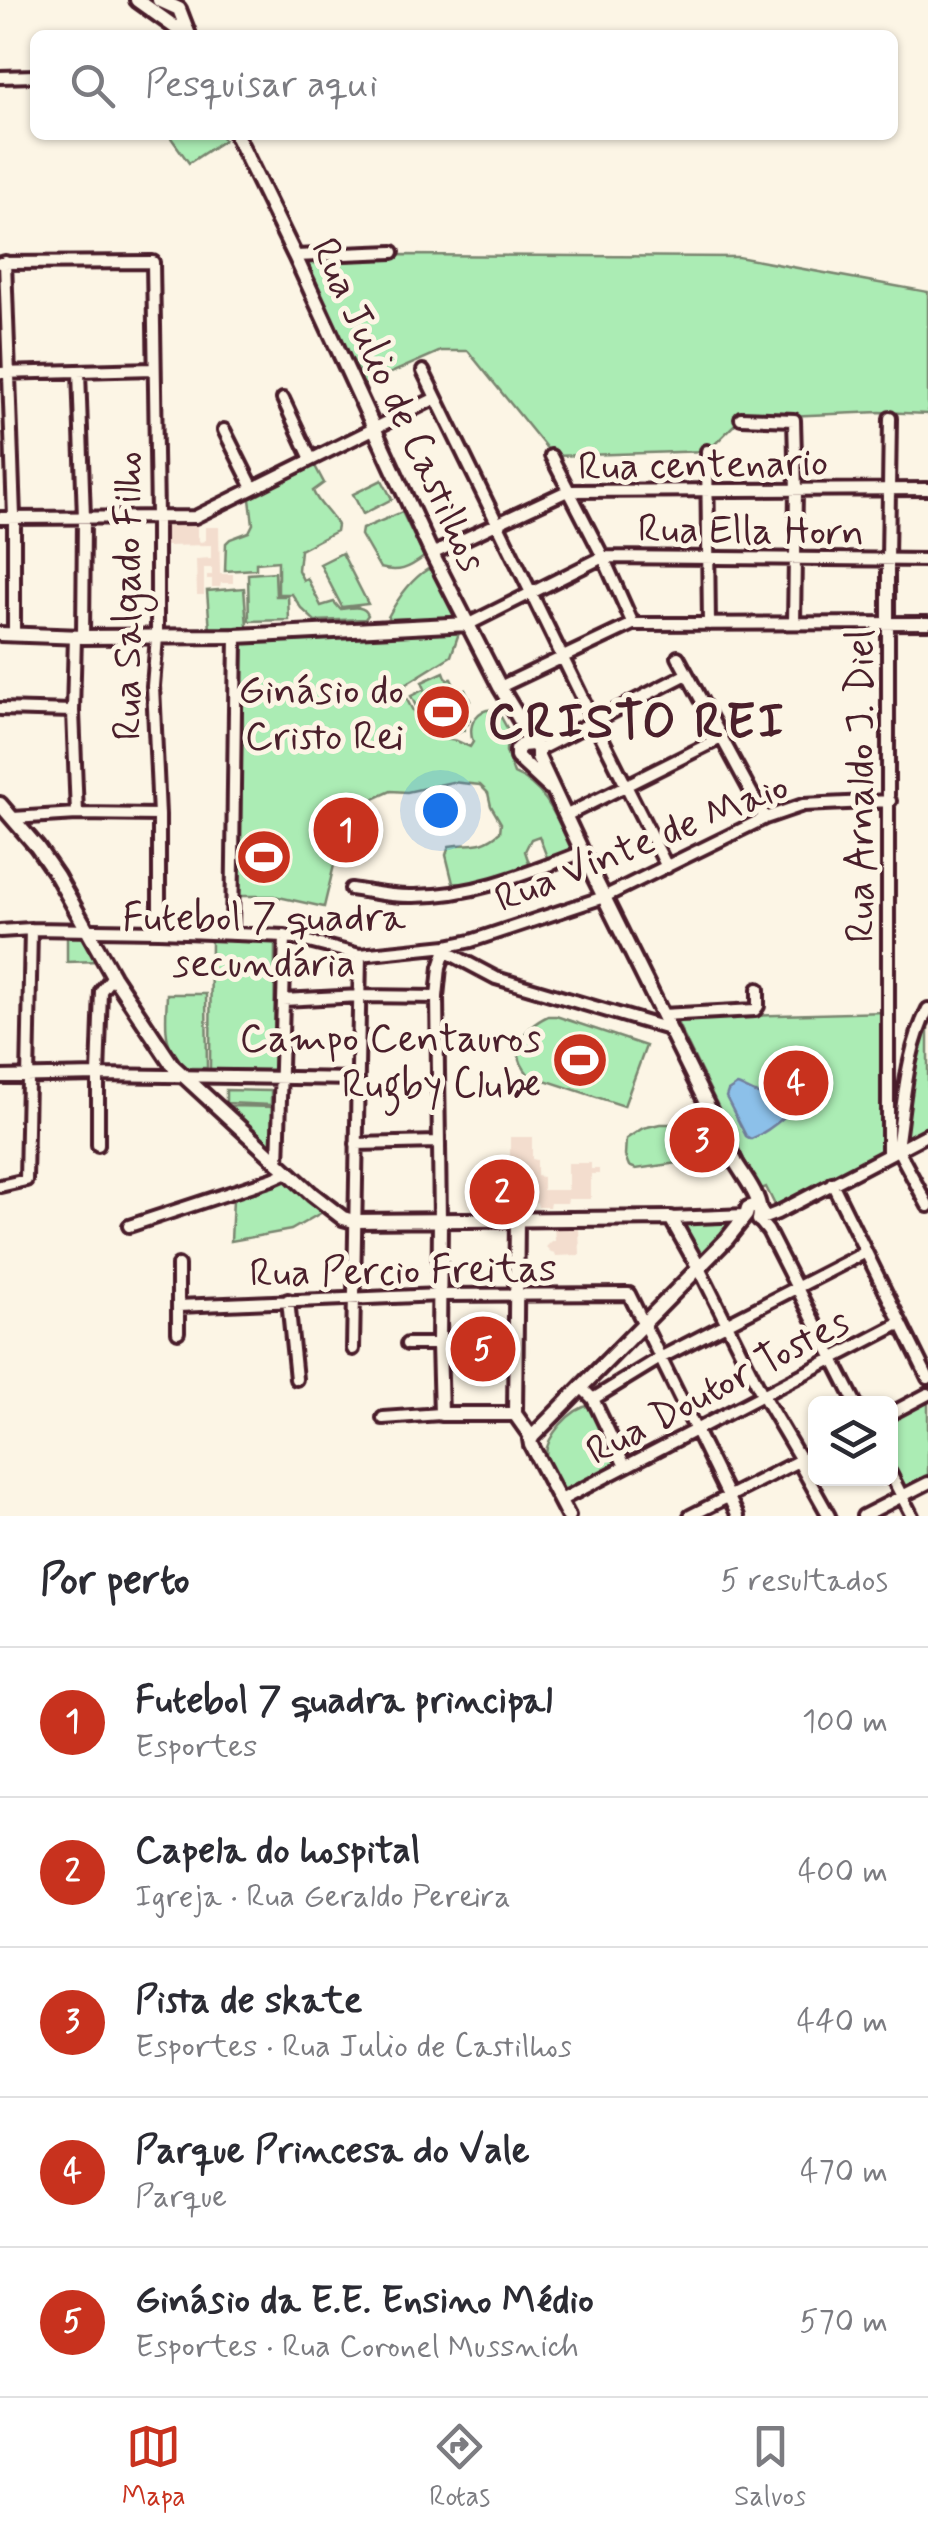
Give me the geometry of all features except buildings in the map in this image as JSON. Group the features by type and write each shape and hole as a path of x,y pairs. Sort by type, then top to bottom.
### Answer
{"main road":[{"path":"137,0 168,4 185,30"},
{"path":"168,4 185,30"},
{"name":"Rua Julio de Castilhos","path":"238,140 432,554 555,792 745,1178 755,1215"},
{"path":"7,634 236,636 468,624"},
{"name":"Rua Julio de Castilhos","path":"532,750 531,765 524,764 555,792"},
{"path":"0,804 56,876 113,976 182,1076 343,1218 671,1218 696,1261"},
{"path":"535,1437 689,1279 696,1261 755,1215"},
{"path":"517,1219 515,1414 535,1437 568,1516"},
{"path":"440,1220 441,1414 515,1414"}],"street":[{"path":"0,77 30,76"},
{"path":"294,256 393,252"},
{"path":"2,262 4,373 14,517 7,634"},
{"name":"Rua Salgado Filho","path":"2,262 152,262 157,516 153,686 159,931"},
{"path":"4,373 154,369"},
{"path":"76,814 73,711 84,518 79,371"},
{"path":"422,371 667,867"},
{"path":"0,518 195,516 436,398"},
{"path":"283,399 311,458"},
{"path":"741,418 794,420 794,623"},
{"name":"Rua Arnaldo J. Diel","path":"890,418 892,1151"},
{"path":"224,430 253,488"},
{"path":"707,451 708,624"},
{"path":"552,456 632,624"},
{"name":"Rua centenario","path":"432,554 563,492 928,489"},
{"name":"Rua Ella Horn","path":"468,624 603,557 928,560"},
{"path":"504,694 563,656 632,624 928,623"},
{"path":"232,934 236,636"},
{"path":"678,657 764,818"},
{"path":"532,750 687,674"},
{"path":"0,709 73,711"},
{"path":"566,814 722,738"},
{"name":"Rua Vinte de Maio","path":"0,931 285,936 360,955 446,949 604,897 764,818 803,805 890,801"},
{"path":"14,818 159,815"},
{"path":"351,889 414,896 474,890 583,852"},
{"path":"0,1186 26,1180 31,929"},
{"path":"129,1226 272,1179 283,1168 285,936"},
{"path":"440,1220 437,998 446,949 496,978 669,1029"},
{"path":"353,1349 360,955"},
{"path":"98,1145 101,991 113,976"},
{"path":"662,1014 755,1010 758,989"},
{"path":"283,1000 437,998"},
{"path":"928,1009 912,1051 892,1151 928,1206"},
{"path":"0,1077 98,1074 358,1079"},
{"path":"671,1218 755,1215 782,1208 928,1134"},
{"path":"356,1144 438,1142"},
{"path":"832,1183 928,1378"},
{"name":"Rua Julio de Castilhos","path":"755,1215 768,1231 852,1396"},
{"path":"592,1399 660,1358 866,1252"},
{"path":"696,1261 829,1516"},
{"path":"178,1264 178,1332"},
{"name":"Rua Percio Freitas","path":"178,1306 440,1295 630,1294 644,1325"},
{"path":"288,1300 296,1379"},
{"name":"Rua Doutor Tostes","path":"561,1500 901,1323"},
{"path":"644,1325 738,1516"},
{"path":"407,1344 439,1344"},
{"path":"581,1387 592,1399 625,1466"},
{"path":"898,1410 928,1394"},
{"path":"383,1418 441,1414"},
{"path":"690,1516 808,1456"},
{"path":"863,1516 928,1483"},
{"path":"897,1486 912,1516"}],"shaded area":[{"path":"164,523 197,523 200,542 205,541 205,527 219,527 220,574 233,574 233,583 212,587 212,579 207,579 207,575 212,575 212,568 204,568 204,595 197,595 196,559 211,558 211,545 165,546"},
{"path":"510,1137 532,1137 532,1159 537,1160 537,1176 543,1177 543,1190 568,1190 568,1163 591,1163 591,1169 599,1169 599,1174 591,1174 591,1199 568,1199 567,1203 550,1203 549,1207 510,1203"},
{"path":"554,1227 579,1227 580,1255 556,1256 546,1247 555,1241"}],"green space":[{"path":"173,140 224,140 189,163"},
{"path":"738,257 928,292 928,414 880,412 741,418 708,451 553,456 468,351 441,351 364,385 298,258"},
{"path":"315,466 324,483 313,491 337,525 336,531 300,550 298,570 303,580 307,578 321,606 334,602 340,609 360,608 368,615 365,619 315,621 292,594 278,594 278,561 256,563 256,569 225,571 226,543 249,532 253,524 250,499"},
{"path":"382,480 392,499 363,514 353,494"},
{"path":"402,512 424,557 403,569 380,568 361,535 362,529"},
{"path":"342,553 368,604 342,607 320,564"},
{"path":"428,569 433,571 455,614 453,617 390,619 405,590"},
{"path":"275,572 276,596 288,596 289,620 249,621 248,574"},
{"path":"244,588 247,626 210,630 207,591"},
{"path":"460,630 451,656 406,684 405,696 427,737 431,737 411,696 425,689 422,682 444,672 458,693 465,690 470,701 463,705 470,720 464,730 449,737 446,730 433,737 470,747 475,718 484,711 497,710 507,728 506,752 514,774 543,796 572,851 548,860 539,836 531,839 525,851 530,866 467,884 453,883 446,855 449,846 487,841 500,832 501,823 488,793 480,785 452,782 407,792 391,791 365,800 367,858 335,861 324,907 274,896 240,896 243,643"},
{"path":"67,937 85,937 99,961 67,962"},
{"path":"211,938 275,941 274,1070 210,1069"},
{"path":"167,994 206,994 207,1068 186,1068 172,1051 167,1034"},
{"path":"928,1009 928,1134 897,1148 919,1026"},
{"path":"886,1012 886,1149 775,1205 766,1187 759,1190 675,1018"},
{"name":"Campo Centauros Rugby Clube","path":"548,1016 646,1046 624,1106 529,1075 519,1057 521,1041 531,1027"},
{"path":"226,1090 271,1091 271,1105 226,1103"},
{"path":"229,1106 275,1107 272,1146"},
{"path":"699,1119 704,1120 718,1149 699,1158 685,1130"},
{"path":"677,1124 689,1147 684,1162 636,1169 629,1166 626,1139 643,1128"},
{"path":"286,1176 324,1211 291,1230 231,1241 233,1199"},
{"path":"677,1221 735,1221 700,1260"},
{"path":"928,1401 928,1480 905,1492 898,1478 898,1416"},
{"path":"591,1405 621,1465 563,1496 548,1467 549,1441 575,1412"}],"water":[{"path":"797,1067 802,1068 806,1081 800,1100 767,1130 751,1139 746,1136 726,1097 728,1091 737,1085 756,1094 768,1094"}],"place":[{"name":"Ginásio do Cristo Rei","path":"443,712"},
{"name":"Futebol 7 quadra principal","path":"346,830"},
{"name":"Futebol 7 quadra secundária","path":"264,857"},
{"name":"Campo Centauros Rugby Clube","path":"580,1060"},
{"name":"Parque Princesa do Vale","path":"796,1083"},
{"name":"Pista de skate","path":"702,1140"},
{"name":"Capela do hospital","path":"502,1192"},
{"name":"Ginásio da E.E. Ensino Médio","path":"483,1349"}],"district":[{"name":"CRISTO REI","path":"637,719"}]}
